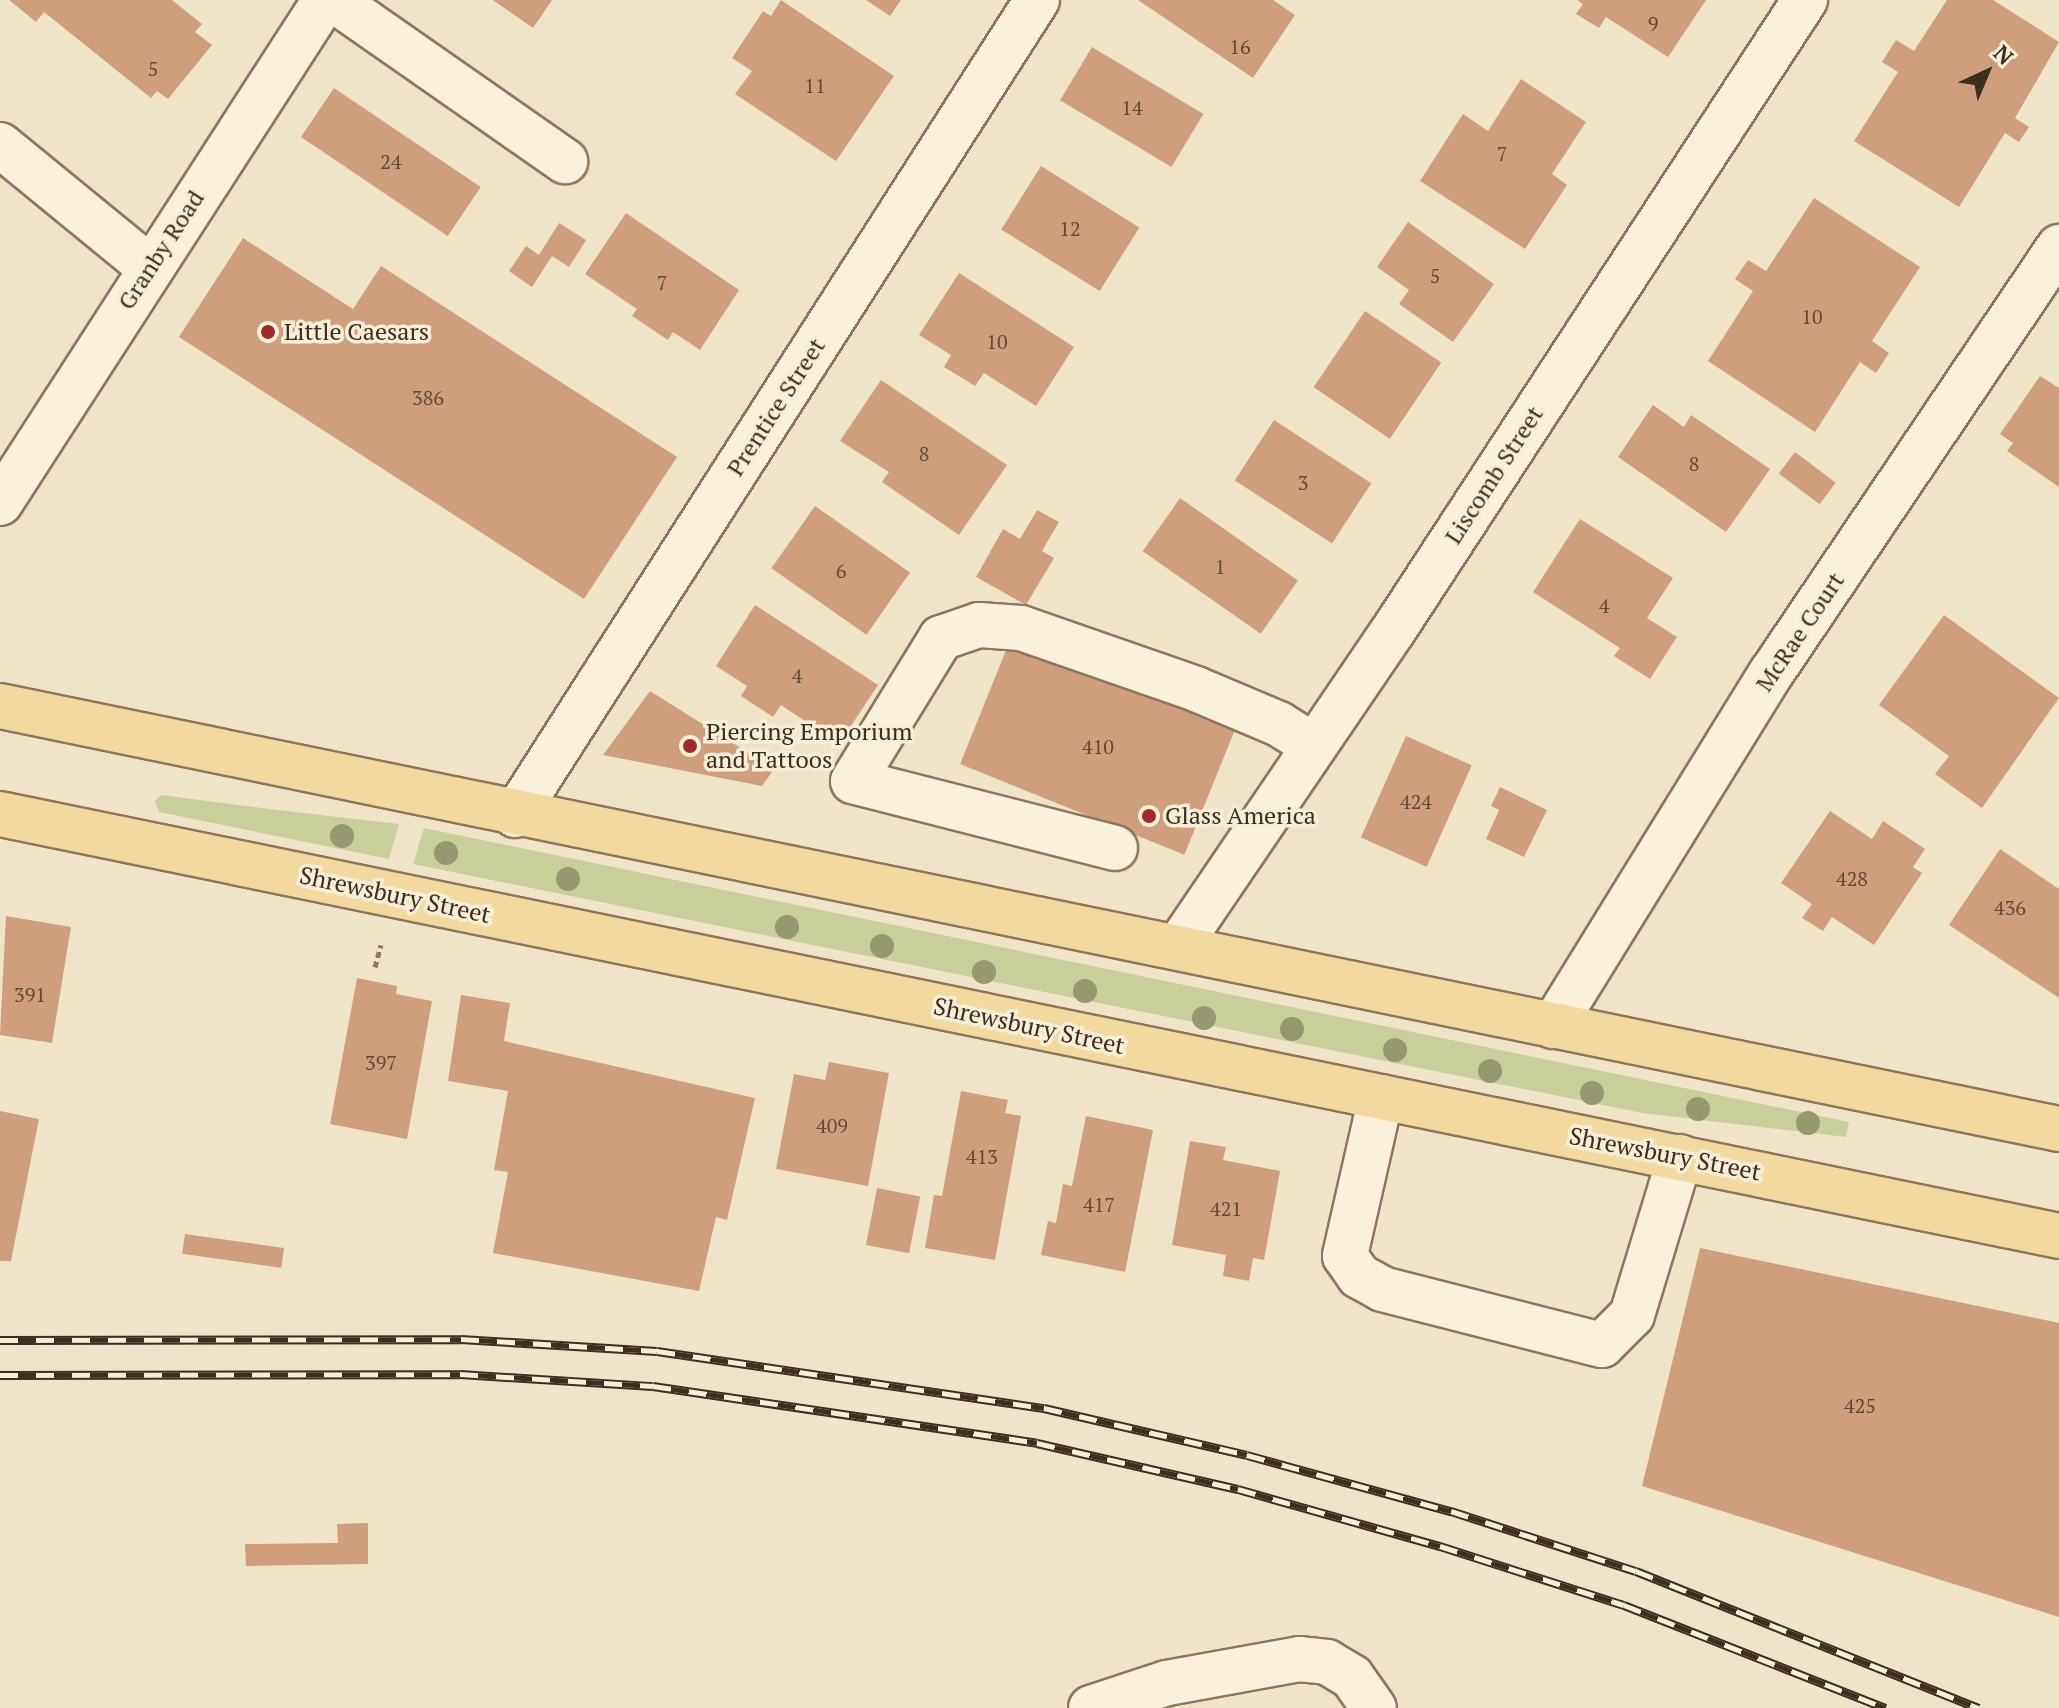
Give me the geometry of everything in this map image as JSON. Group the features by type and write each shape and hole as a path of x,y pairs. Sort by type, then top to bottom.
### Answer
{"main road":[{"path":"0,706 515,815 1178,947 2059,1129"},
{"name":"Shrewsbury Street","path":"0,814 2059,1236"}],"street":[{"name":"Granby Road","path":"0,502 149,267 325,0"},
{"path":"334,0 565,161"},
{"name":"Prentice Street","path":"515,815 1037,0"},
{"name":"Liscomb Street","path":"1178,947 1314,746 1805,0"},
{"path":"0,145 149,267"},
{"name":"McRae Court","path":"1553,1026 1772,672 2059,247"},
{"path":"1115,848 853,781 941,638 979,625 1021,628 1196,689 1279,724 1314,746"},
{"path":"1381,1097 1345,1256 1359,1276 1382,1289 1602,1345 1632,1315 1680,1157"},
{"path":"1091,1708 1167,1683 1270,1661 1327,1662 1352,1677 1374,1708"}],"path":[{"path":"375,967 383,939"}],"green space":[{"path":"161,795 399,824 389,859 159,812 155,801"},
{"path":"424,828 1849,1122 1846,1137 1642,1113 413,864"}],"building":[{"path":"9,0 172,0 202,24 195,32 212,45 168,99 157,91 151,98 44,12 36,22"},
{"path":"493,0 552,0 533,28"},
{"path":"781,0 894,76 836,161 735,94 752,71 732,58 763,11 771,16"},
{"path":"866,0 901,0 890,16"},
{"path":"1138,0 1273,0 1295,15 1253,78"},
{"path":"1577,0 1706,0 1668,57 1606,17 1599,28 1576,14 1583,4"},
{"path":"1947,0 1993,0 2059,42 2015,118 2029,127 2019,142 2005,133 1959,207 1854,141 1898,72 1882,62 1896,40 1914,51"},
{"path":"1092,47 1203,114 1171,167 1060,100"},
{"path":"1521,79 1586,122 1552,174 1567,185 1525,249 1420,181 1463,114 1488,131"},
{"path":"334,88 481,187 448,236 301,137"},
{"path":"1041,166 1139,227 1100,291 1001,230"},
{"path":"1814,198 1920,267 1872,341 1889,353 1876,373 1860,362 1815,432 1708,361 1753,291 1735,279 1748,260 1766,271"},
{"path":"626,213 739,290 700,350 673,332 668,340 632,316 637,309 585,274"},
{"path":"1408,222 1494,284 1453,342 1399,304 1409,290 1377,267"},
{"path":"559,223 586,240 569,267 552,256 532,287 509,271 526,246 539,255"},
{"path":"243,238 353,309 381,266 677,457 584,599 179,337"},
{"path":"959,273 1074,347 1036,406 984,373 975,386 944,367 951,355 919,335"},
{"path":"1365,311 1441,362 1390,439 1314,387"},
{"path":"2040,376 2059,388 2059,487 2007,451 2013,443 2000,434"},
{"path":"881,380 1007,465 959,535 882,482 889,472 840,441"},
{"path":"1653,405 1684,427 1691,415 1770,469 1726,532 1618,457"},
{"path":"1274,420 1371,483 1332,544 1235,480"},
{"path":"1795,452 1836,483 1819,504 1779,474"},
{"path":"1180,498 1298,581 1261,634 1143,551"},
{"path":"815,506 910,573 866,635 771,568"},
{"path":"1037,510 1059,522 1042,551 1054,558 1026,605 976,577 1003,529 1020,539"},
{"path":"1580,519 1673,578 1647,618 1677,637 1650,679 1614,656 1620,648 1533,592"},
{"path":"755,605 878,685 839,744 781,705 773,717 741,696 747,686 716,666"},
{"path":"1944,615 2059,698 1982,808 1935,774 1949,756 1879,705"},
{"path":"1011,638 1235,729 1184,855 960,764"},
{"path":"650,691 774,769 762,786 603,755"},
{"path":"1406,736 1472,765 1427,867 1361,837"},
{"path":"1500,787 1547,810 1524,857 1486,839 1499,810 1491,806"},
{"path":"1830,811 1872,839 1883,821 1925,849 1913,867 1922,873 1874,945 1832,917 1823,931 1802,918 1812,904 1781,883"},
{"path":"2000,849 2059,889 2059,998 1949,925"},
{"path":"6,916 71,927 52,1043 0,1035"},
{"path":"357,978 397,986 396,994 432,1001 407,1139 330,1124"},
{"path":"461,995 510,1003 504,1041 755,1098 727,1220 716,1217 699,1291 493,1253 508,1172 494,1170 508,1091 448,1081"},
{"path":"829,1062 889,1073 868,1186 776,1169 794,1074 825,1080"},
{"path":"961,1091 1008,1100 1005,1113 1021,1116 995,1260 925,1248 934,1195 942,1196"},
{"path":"0,1111 39,1119 11,1261 0,1261"},
{"path":"1086,1116 1153,1130 1125,1272 1041,1255 1048,1221 1056,1223 1063,1184 1072,1186"},
{"path":"1190,1141 1226,1147 1223,1160 1280,1171 1264,1260 1253,1258 1249,1281 1223,1276 1226,1255 1172,1245"},
{"path":"877,1188 920,1196 909,1253 866,1245"},
{"path":"185,1234 284,1248 281,1268 182,1254"},
{"path":"1700,1248 2059,1323 2059,1617 1642,1486"},
{"path":"368,1523 368,1564 246,1566 245,1544 338,1543 337,1524"}],"railway":[{"path":"0,1340 461,1339 657,1351 1044,1408 1247,1455 1451,1511 1636,1571 1979,1708"},
{"path":"0,1375 460,1374 653,1386 1037,1443 1238,1489 1440,1546 1624,1605 1885,1708"}],"place":[{"name":"Little Caesars","path":"268,332"},
{"name":"Piercing Emporium and Tattoos","path":"690,746"},
{"name":"Glass America","path":"1149,816"}]}
